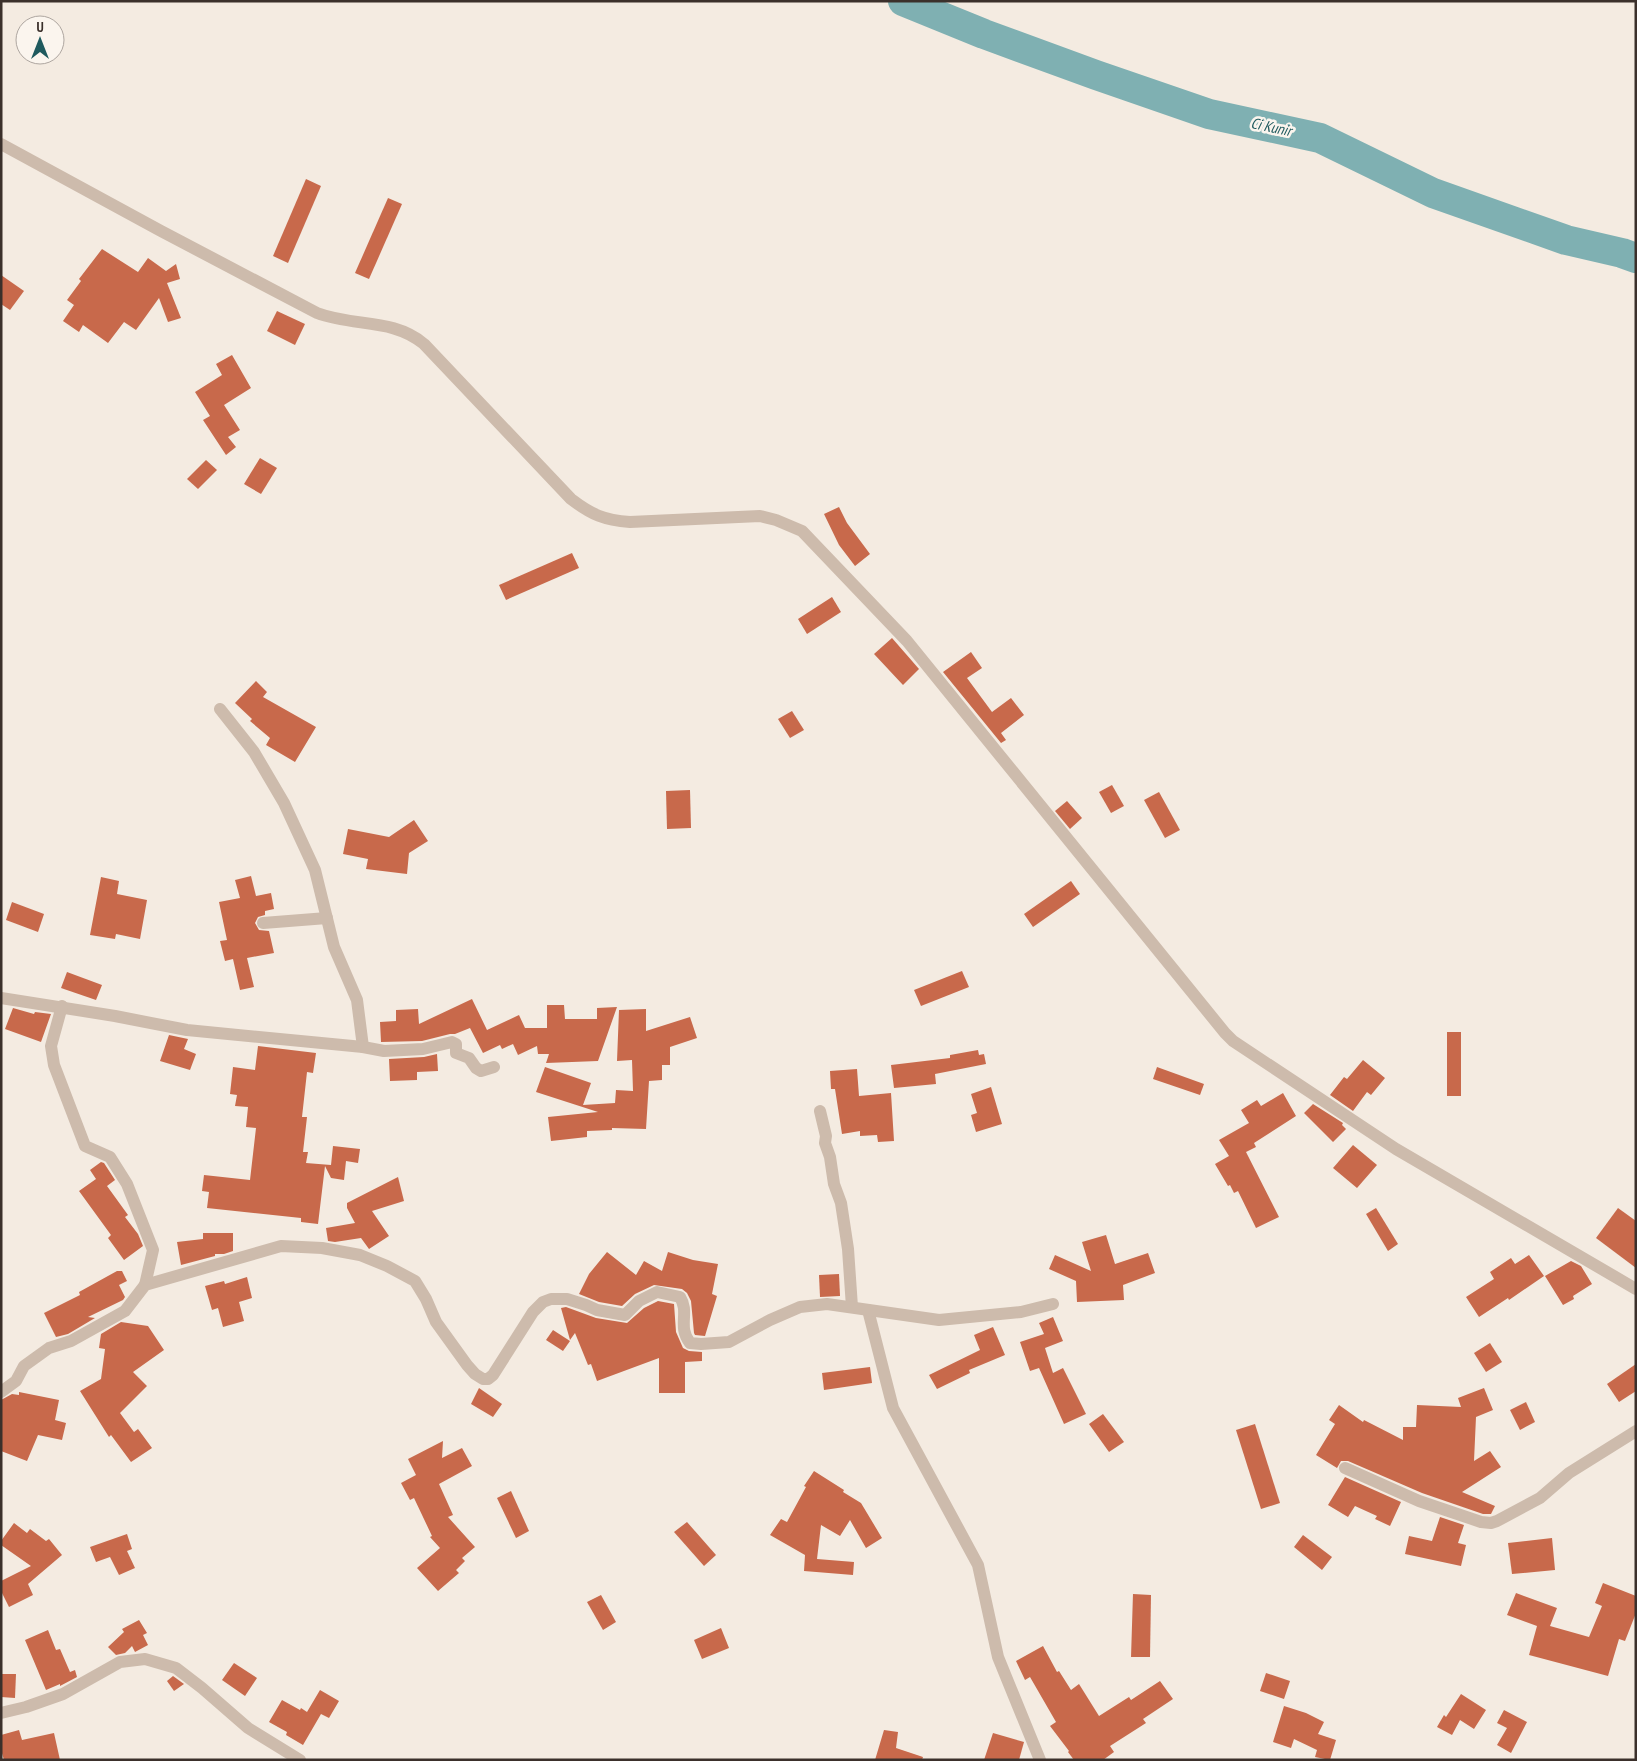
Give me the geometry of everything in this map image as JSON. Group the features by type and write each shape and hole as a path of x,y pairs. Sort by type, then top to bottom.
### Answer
{"street":[{"path":"1,144 317,313 341,321 390,327 414,335 571,499 597,516 630,522 760,516 776,520 802,531 907,641 1213,1018 1233,1040 1396,1149 1636,1289"},
{"path":"220,709 254,752 284,803 314,870 334,947 357,1000 363,1046"},
{"path":"263,923 327,918"},
{"path":"1,998 62,1006 187,1030 363,1046 384,1051 423,1049 452,1042 456,1044 456,1053 469,1058 481,1072 494,1067"},
{"path":"1,1392 16,1381 24,1366 49,1348 71,1341 125,1311 145,1285 153,1250 127,1184 110,1157 85,1146 54,1065 51,1046 62,1006"},
{"path":"820,1111 834,1184 842,1203 852,1307"},
{"path":"145,1285 281,1246 322,1248 360,1255 387,1266 415,1282 426,1299 436,1322 466,1365 483,1379 488,1379 498,1368 533,1312 543,1302 556,1298 586,1304 597,1310 625,1315 639,1301 657,1292 680,1298 684,1304 684,1335 690,1342 701,1344 729,1342 770,1320 800,1307 827,1304 939,1320 1021,1312 1053,1304"},
{"path":"868,1310 893,1408 978,1565 998,1657 1040,1760"},
{"path":"1345,1468 1419,1501 1481,1522 1491,1523 1540,1498 1570,1473 1636,1431"},
{"path":"1,1714 26,1708 63,1694 120,1662 146,1659 176,1668 248,1728 300,1760"}],"building":[{"path":"306,179 321,186 288,263 273,256"},
{"path":"388,198 402,204 369,279 355,273"},
{"path":"102,249 138,272 148,258 166,271 176,264 180,279 167,283 181,318 168,322 159,298 136,330 124,322 108,343 83,325 79,332 63,321 74,305 67,300 81,281 79,279"},
{"path":"1,275 24,291 10,310 1,304"},
{"path":"277,311 305,324 295,345 267,331"},
{"path":"232,355 251,388 224,405 240,430 228,437 236,447 226,455 203,420 210,416 195,392 222,375 216,364"},
{"path":"260,458 277,468 261,494 244,484"},
{"path":"206,460 217,470 198,489 187,479"},
{"path":"839,507 847,523 870,554 855,566 839,545 824,514"},
{"path":"572,553 579,568 506,600 499,585"},
{"path":"832,597 841,612 807,634 798,619"},
{"path":"892,638 919,669 903,685 874,654"},
{"path":"971,652 982,668 967,678 992,712 1011,698 1024,715 1001,733 1006,740 1001,743 943,672"},
{"path":"256,681 267,692 263,697 316,727 295,762 266,745 270,738 250,721 252,719 235,703"},
{"path":"792,711 804,730 790,738 778,719"},
{"path":"1112,785 1124,806 1111,813 1099,792"},
{"path":"690,790 691,828 667,829 666,791"},
{"path":"1159,792 1180,830 1165,838 1144,800"},
{"path":"1067,801 1082,818 1070,829 1055,811"},
{"path":"414,820 428,841 409,853 407,874 366,869 368,859 343,854 348,829 389,837"},
{"path":"251,876 256,896 271,893 274,909 265,911 265,915 258,917 255,923 259,930 269,931 274,953 247,958 254,987 240,990 233,959 225,961 220,941 227,940 219,902 240,898 235,880"},
{"path":"101,877 119,881 117,894 147,900 140,939 116,934 115,939 90,935"},
{"path":"1071,881 1080,894 1033,927 1024,914"},
{"path":"12,902 44,914 38,932 6,920"},
{"path":"962,971 969,987 921,1006 914,990"},
{"path":"67,972 102,985 96,1000 61,988"},
{"path":"472,999 487,1030 519,1015 525,1028 547,1028 547,1005 564,1005 565,1019 597,1019 597,1008 617,1007 598,1061 546,1063 549,1054 538,1054 537,1046 518,1055 513,1044 502,1049 500,1045 483,1053 470,1028 455,1034 422,1041 381,1042 380,1022 396,1021 396,1010 418,1009 419,1024"},
{"path":"13,1008 34,1014 35,1012 51,1014 41,1042 5,1029"},
{"path":"646,1009 646,1031 690,1017 697,1038 670,1047 670,1065 662,1065 662,1080 649,1081 646,1129 612,1128 612,1130 587,1131 587,1137 551,1141 548,1117 598,1112 536,1092 545,1067 591,1083 583,1105 615,1103 616,1090 633,1091 632,1060 617,1061 619,1010"},
{"path":"1447,1032 1461,1032 1461,1096 1447,1096"},
{"path":"169,1035 188,1039 184,1049 196,1054 190,1070 160,1061"},
{"path":"258,1046 316,1053 313,1073 307,1072 302,1117 307,1117 303,1152 308,1152 306,1163 331,1165 333,1146 360,1149 358,1163 346,1161 344,1180 331,1178 325,1166 318,1224 301,1222 301,1218 207,1208 209,1192 202,1191 204,1175 250,1180 256,1128 246,1127 248,1107 235,1106 237,1095 230,1094 233,1067 255,1070"},
{"path":"978,1050 979,1055 984,1054 986,1064 935,1074 936,1084 894,1088 891,1065 950,1058 950,1055"},
{"path":"437,1054 438,1071 417,1072 417,1080 390,1081 389,1059 424,1057"},
{"path":"1363,1060 1385,1078 1371,1095 1367,1092 1353,1111 1330,1095 1344,1077 1347,1079"},
{"path":"1157,1067 1204,1084 1200,1095 1153,1079"},
{"path":"857,1069 859,1096 891,1093 894,1141 878,1142 877,1135 860,1136 860,1131 842,1134 835,1089 831,1089 830,1071"},
{"path":"991,1087 1002,1124 976,1132 971,1115 977,1113 971,1094"},
{"path":"1283,1093 1296,1116 1254,1143 1256,1147 1246,1152 1279,1217 1256,1228 1238,1191 1234,1193 1230,1185 1228,1186 1215,1164 1229,1156 1219,1140 1249,1123 1241,1110 1257,1100 1261,1106"},
{"path":"1313,1104 1343,1123 1342,1125 1346,1129 1333,1142 1304,1113"},
{"path":"1353,1145 1377,1165 1357,1188 1333,1168"},
{"path":"101,1162 104,1163 115,1180 107,1186 128,1215 125,1217 138,1234 143,1246 124,1260 108,1238 111,1235 79,1191 96,1179 90,1170"},
{"path":"398,1177 404,1201 372,1211 389,1236 369,1249 361,1238 335,1242 328,1241 326,1228 355,1223 347,1208 347,1203"},
{"path":"1376,1208 1398,1244 1388,1251 1366,1214"},
{"path":"1618,1208 1636,1221 1636,1268 1596,1238"},
{"path":"203,1233 233,1233 233,1251 215,1254 215,1256 181,1265 177,1242 203,1239"},
{"path":"1106,1235 1115,1264 1148,1253 1155,1273 1123,1285 1124,1300 1077,1302 1076,1281 1049,1269 1055,1255 1091,1271 1082,1242"},
{"path":"607,1252 636,1275 644,1261 662,1271 668,1252 693,1260 718,1264 712,1294 717,1296 705,1336 695,1335 694,1333 691,1301 687,1293 682,1289 654,1285 635,1294 622,1306 599,1302 579,1294 589,1274"},
{"path":"1529,1255 1544,1276 1509,1300 1508,1298 1479,1317 1466,1297 1494,1279 1490,1272 1511,1258 1515,1264"},
{"path":"1571,1261 1581,1266 1592,1284 1573,1296 1574,1299 1563,1305 1545,1276"},
{"path":"117,1271 122,1271 127,1281 119,1285 125,1297 123,1300 88,1317 95,1318 68,1334 56,1337 44,1313 80,1295 79,1292"},
{"path":"839,1274 840,1296 820,1297 819,1275"},
{"path":"247,1277 252,1298 239,1302 244,1321 223,1327 218,1308 212,1310 205,1286 224,1281 225,1284"},
{"path":"658,1301 674,1304 676,1332 683,1348 689,1351 702,1352 702,1361 685,1362 685,1393 659,1393 659,1358 597,1381 591,1364 588,1365 575,1333 570,1340 561,1308 566,1307 596,1318 627,1323 644,1308"},
{"path":"1053,1317 1063,1341 1045,1348 1053,1373 1063,1368 1086,1414 1064,1424 1039,1368 1030,1371 1020,1342 1044,1334 1039,1323"},
{"path":"121,1322 148,1326 164,1350 133,1372 147,1386 120,1413 134,1432 138,1429 152,1448 131,1462 111,1435 109,1437 80,1391 101,1379 105,1349 99,1348 101,1334"},
{"path":"993,1327 1005,1355 969,1370 970,1373 937,1389 929,1375 980,1350 974,1335"},
{"path":"553,1330 570,1341 563,1351 546,1340"},
{"path":"1490,1343 1502,1362 1486,1372 1474,1353"},
{"path":"1636,1364 1636,1391 1619,1402 1607,1384"},
{"path":"870,1367 872,1383 824,1390 822,1373"},
{"path":"479,1388 502,1404 493,1417 471,1404"},
{"path":"1484,1388 1493,1410 1476,1417 1474,1461 1490,1451 1501,1467 1462,1492 1495,1506 1491,1514 1483,1514 1422,1493 1348,1461 1341,1461 1337,1468 1316,1455 1335,1424 1329,1420 1339,1405 1363,1422 1364,1420 1403,1440 1403,1427 1416,1427 1417,1405 1461,1407 1458,1398"},
{"path":"19,1392 59,1400 55,1420 66,1423 62,1440 38,1435 27,1461 1,1451 1,1400 12,1394 19,1395"},
{"path":"1526,1402 1535,1422 1520,1430 1510,1410"},
{"path":"1103,1414 1124,1442 1109,1452 1089,1424"},
{"path":"1255,1424 1280,1503 1261,1509 1236,1430"},
{"path":"443,1441 442,1458 462,1448 472,1466 439,1484 453,1515 448,1517 475,1547 462,1558 465,1561 456,1570 459,1573 438,1591 417,1568 440,1548 430,1537 432,1536 414,1498 410,1500 401,1483 416,1475 408,1459"},
{"path":"814,1471 861,1503 882,1538 866,1548 850,1520 840,1536 821,1525 817,1559 854,1562 853,1575 804,1571 805,1555 770,1535 781,1519 787,1522 806,1487 804,1486"},
{"path":"1345,1477 1401,1502 1390,1526 1375,1519 1377,1516 1355,1506 1348,1517 1328,1505"},
{"path":"511,1491 529,1531 516,1538 497,1498"},
{"path":"1440,1517 1464,1525 1458,1543 1466,1545 1461,1566 1405,1554 1409,1536 1432,1541"},
{"path":"687,1522 716,1555 704,1566 674,1532"},
{"path":"14,1523 27,1533 30,1529 46,1541 49,1539 62,1555 28,1584 33,1595 9,1607 1,1591 1,1581 31,1566 1,1545 1,1541"},
{"path":"127,1534 132,1549 127,1551 135,1568 119,1575 110,1557 96,1562 90,1547"},
{"path":"1303,1535 1332,1557 1322,1570 1294,1547"},
{"path":"1552,1538 1555,1570 1512,1574 1508,1543"},
{"path":"1603,1583 1636,1596 1636,1613 1625,1641 1619,1639 1608,1676 1529,1655 1537,1626 1507,1615 1516,1593 1557,1608 1550,1626 1589,1637 1602,1606 1595,1603"},
{"path":"1133,1594 1151,1595 1150,1657 1131,1657"},
{"path":"601,1595 616,1622 603,1630 587,1602"},
{"path":"139,1620 147,1633 143,1635 148,1645 135,1652 132,1646 125,1653 116,1655 108,1647 124,1632 122,1629"},
{"path":"721,1628 729,1648 702,1659 694,1640"},
{"path":"48,1630 56,1650 60,1649 70,1672 75,1670 77,1677 60,1686 60,1684 46,1690 25,1640"},
{"path":"1043,1646 1057,1672 1059,1671 1071,1690 1079,1684 1099,1716 1129,1697 1131,1700 1160,1681 1173,1699 1143,1719 1146,1723 1110,1746 1114,1752 1103,1760 1074,1760 1050,1726 1056,1722 1030,1677 1025,1680 1016,1661"},
{"path":"234,1663 257,1678 245,1696 222,1680"},
{"path":"1266,1673 1290,1681 1284,1699 1260,1691"},
{"path":"2,1674 16,1674 15,1698 1,1697"},
{"path":"173,1676 184,1684 174,1691 167,1681"},
{"path":"320,1690 339,1701 329,1718 321,1714 303,1745 286,1735 287,1732 269,1722 282,1700 307,1712"},
{"path":"1461,1694 1486,1710 1474,1729 1460,1720 1452,1735 1437,1727"},
{"path":"1284,1706 1306,1713 1324,1722 1318,1734 1336,1740 1330,1760 1315,1757 1317,1750 1294,1739 1291,1748 1273,1742"},
{"path":"1504,1710 1527,1722 1511,1753 1497,1745 1507,1728 1497,1723"},
{"path":"19,1730 22,1740 54,1733 60,1760 4,1760 1,1750 1,1735"},
{"path":"884,1730 898,1732 896,1748 923,1757 922,1760 875,1760"},
{"path":"993,1733 1024,1742 1019,1760 984,1760"}],"waterway":[{"name":"Ci Kunir","path":"903,1 984,34 1209,114 1320,138 1433,193 1566,240 1636,258"}]}
